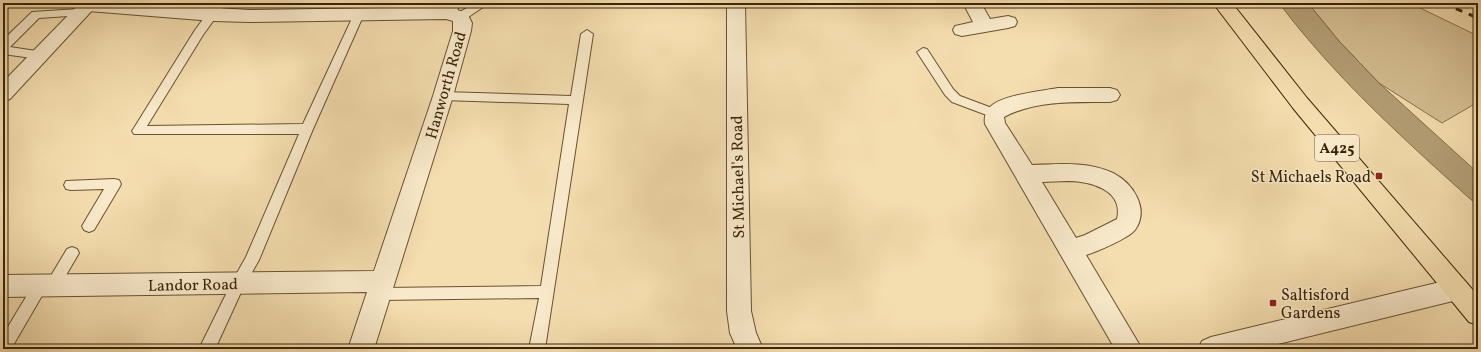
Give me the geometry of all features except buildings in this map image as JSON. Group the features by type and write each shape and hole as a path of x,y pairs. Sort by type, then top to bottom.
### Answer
{"main road":[{"name":"A425","path":"1222,3 1300,103 1478,314"}],"street":[{"name":"St Michael's Road","path":"736,3 739,311 743,333 750,349"},
{"path":"972,3 984,26"},
{"name":"Hanworth Road","path":"86,7 217,9 359,14 456,11 463,23 462,31 443,96 361,349"},
{"path":"3,94 86,7"},
{"path":"962,30 1008,22"},
{"path":"1110,95 1058,96 1008,106 1002,109 994,117 995,124 1027,174 1069,250 1129,349"},
{"path":"1027,174 1087,172 1100,176 1112,183 1129,202 1130,211 1126,225 1092,243 1069,250"},
{"name":"Landor Road","path":"3,286 238,284 382,287"},
{"path":"1226,347 1456,289"}],"lane":[{"path":"456,11 484,3"},
{"path":"3,47 36,15 86,7"},
{"path":"217,9 199,34 138,131 307,129"},
{"path":"207,349 238,284 252,260 307,129 359,14"},
{"path":"537,349 587,34"},
{"path":"3,50 39,55"},
{"path":"923,52 949,92 956,99 996,114"},
{"path":"443,96 576,100"},
{"path":"71,185 114,184 89,226"},
{"path":"3,349 72,253"},
{"path":"382,287 547,292"}],"shaded area":[{"path":"1279,3 1308,3 1339,41 1379,83 1478,173 1478,206 1399,134 1349,84 1324,58"},
{"path":"1308,3 1410,3 1478,36 1478,102 1442,123 1379,83 1339,41"}],"railway":[{"path":"1443,3 1478,18"},
{"path":"1465,3 1478,8"}],"place":[{"name":"St Michaels Road","path":"1379,176"},
{"name":"Saltisford Gardens","path":"1273,303"}]}
